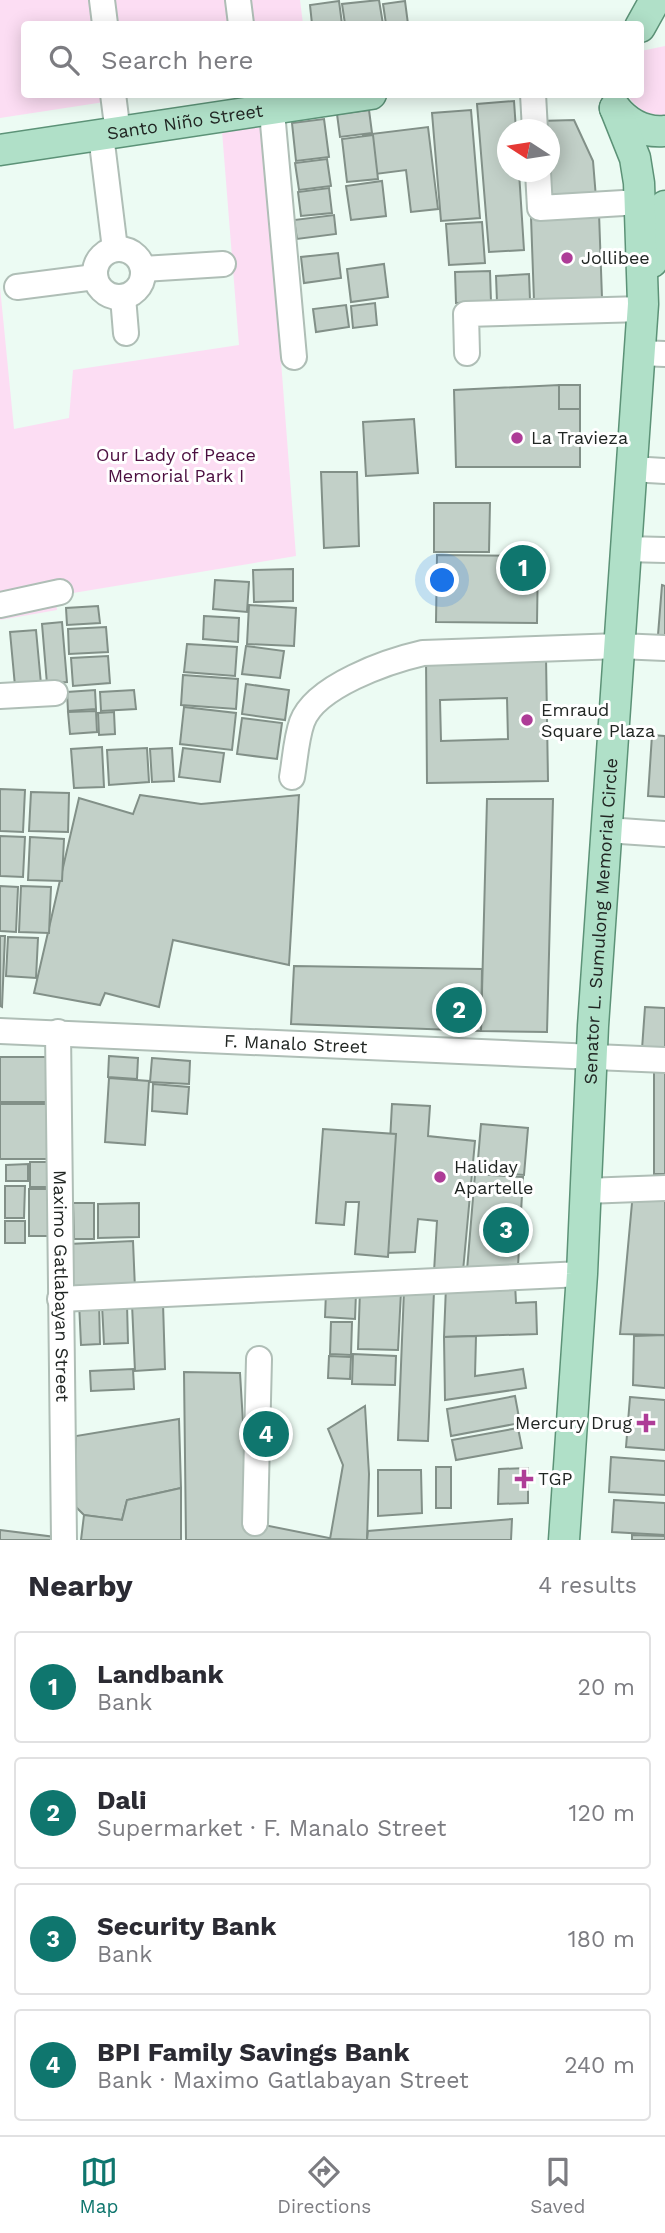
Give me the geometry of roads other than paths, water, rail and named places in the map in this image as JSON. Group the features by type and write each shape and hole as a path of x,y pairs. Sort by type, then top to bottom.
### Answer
{"main road":[{"name":"Santo Niño Street","path":"0,150 109,134 258,107 336,98"},
{"path":"609,100 633,125 645,130 665,131"},
{"name":"Senator L. Sumulong Memorial Circle","path":"564,1540 582,1274 591,1058 625,549 631,469 652,353 643,306 652,204 609,100"}],"street":[{"path":"102,0 105,21"},
{"path":"238,0 241,21"},
{"path":"113,98 109,134 115,249"},
{"path":"533,98 534,119"},
{"path":"258,107 294,357"},
{"path":"539,182 540,208 652,204"},
{"path":"115,249 135,256 143,269 136,290 123,297 102,290 95,277 102,256 115,249"},
{"path":"143,269 223,264"},
{"path":"17,286 95,277"},
{"path":"123,297 126,333"},
{"path":"467,353 466,314 643,306"},
{"path":"631,469 665,471"},
{"path":"625,549 665,551"},
{"path":"0,605 60,592"},
{"path":"292,777 302,722 315,701 351,680 399,659 423,653 619,646 665,648"},
{"path":"0,696 55,693"},
{"path":"606,830 665,834"},
{"name":"F. Manalo Street","path":"0,1031 665,1060"},
{"name":"Maximo Gatlabayan Street","path":"58,1032 64,1540"},
{"path":"585,1191 665,1188"},
{"path":"60,1299 582,1274"},
{"path":"255,1523 259,1359"}],"place":[{"name":"Jollibee","path":"567,258"},
{"name":"La Travieza","path":"517,438"},
{"name":"Landbank","path":"523,568"},
{"name":"Emraud Square Plaza","path":"527,720"},
{"name":"Dali","path":"459,1010"},
{"name":"Haliday Apartelle","path":"440,1177"},
{"name":"Security Bank","path":"506,1230"},
{"name":"Mercury Drug","path":"646,1423"},
{"name":"BPI Family Savings Bank","path":"266,1434"},
{"name":"TGP","path":"524,1479"}],"park label":[{"name":"Our Lady of Peace Memorial Park I","path":"176,465"}]}
